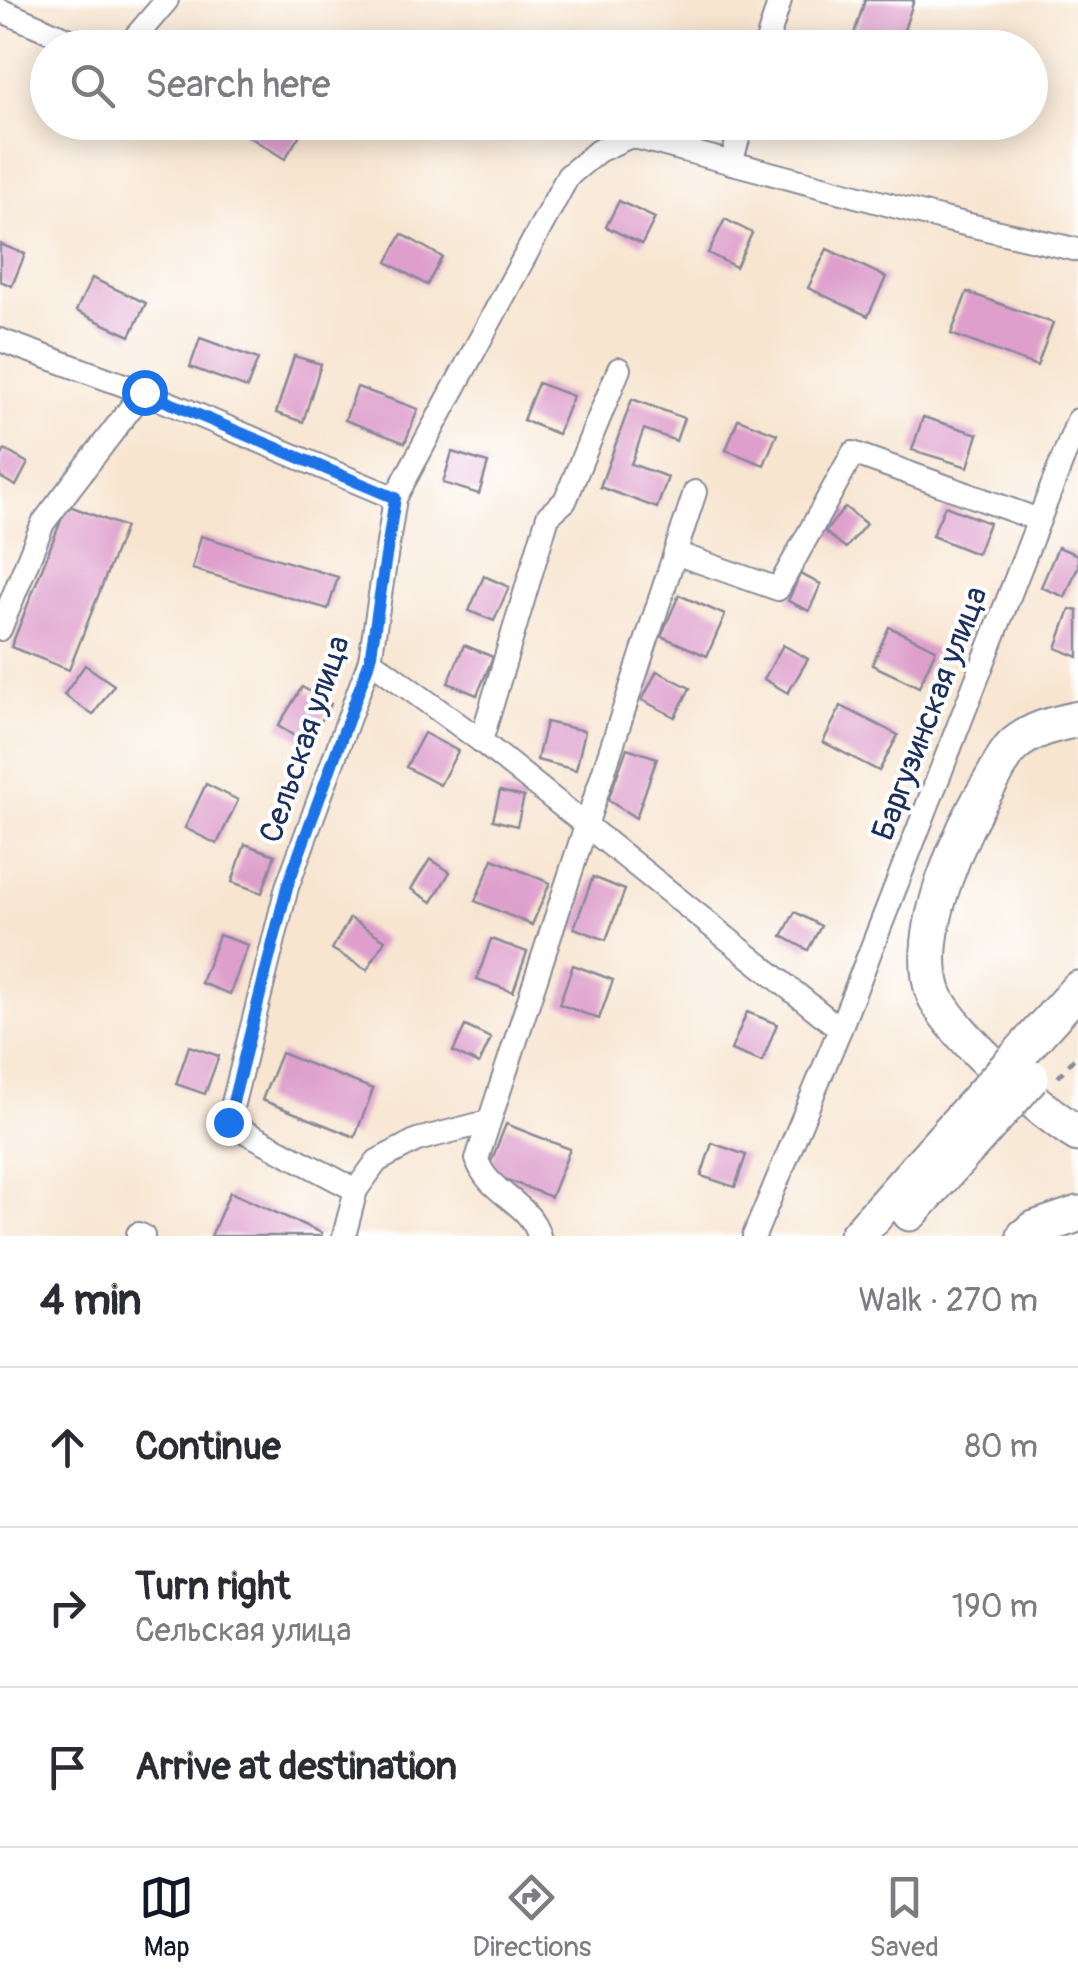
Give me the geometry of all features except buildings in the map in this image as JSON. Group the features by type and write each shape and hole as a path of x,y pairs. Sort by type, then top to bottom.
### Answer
{"main road":[{"path":"1072,722 1035,731 1012,747 970,814 934,918 928,965 934,996 969,1040 1053,1119 1078,1134"},
{"path":"889,1236 1011,1082 1078,989"},
{"path":"857,1236 1011,1082 1078,1023"},
{"path":"1025,1236 1034,1229 1078,1214"}],"street":[{"path":"141,30 167,0"},
{"path":"771,30 780,0"},
{"path":"0,10 46,30"},
{"name":"Сельская улица","path":"356,1190 228,1122 287,887 370,660 395,498 568,176 598,152 623,140"},
{"name":"Сельская улица","path":"646,140 731,162"},
{"path":"738,140 731,162 939,218 1078,250"},
{"path":"0,340 144,392 395,498"},
{"path":"481,741 548,516 566,501 619,370"},
{"path":"0,629 43,523 144,392"},
{"name":"Баргузинская улица","path":"754,1236 840,1029 1078,420"},
{"path":"675,552 778,589 853,453 1039,520"},
{"path":"539,1236 536,1224 527,1214 481,1174 477,1159 695,492"},
{"path":"370,660 481,741 840,1029"},
{"path":"344,1236 356,1190 377,1162 416,1140 487,1122"}],"route":[{"path":"144,392 395,498 370,660 287,887 228,1122"}]}
